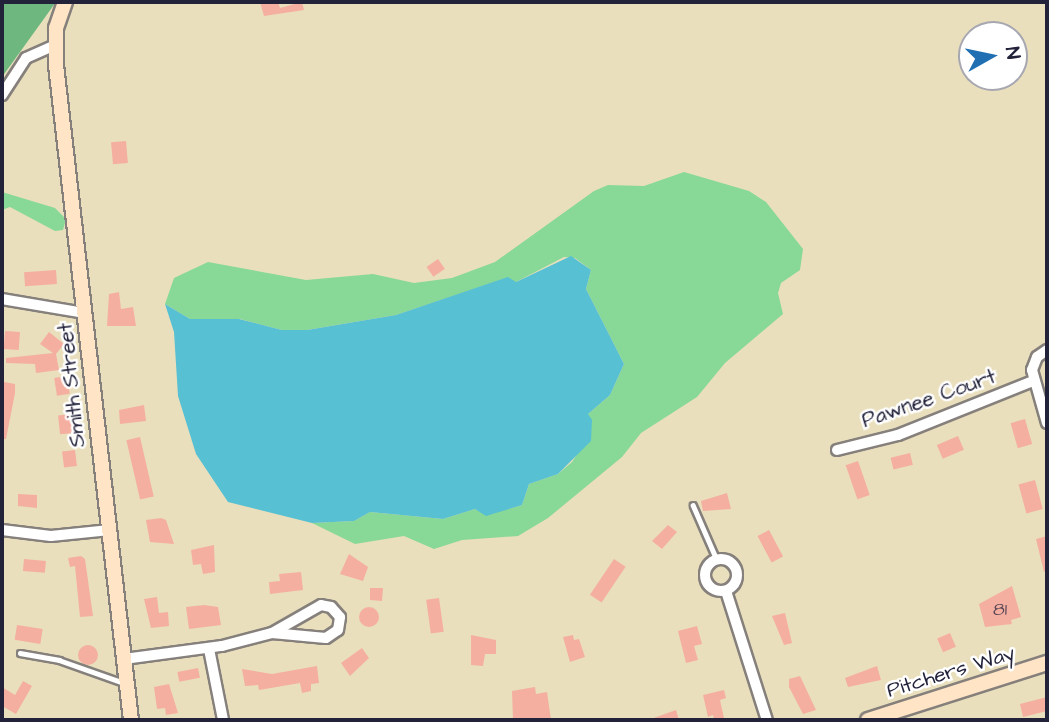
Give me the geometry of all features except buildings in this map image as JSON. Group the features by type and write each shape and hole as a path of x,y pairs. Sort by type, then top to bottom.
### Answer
{"main road":[{"name":"Smith Street","path":"65,2 55,45 131,720"},
{"name":"Pitchers Way","path":"868,720 1047,663"}],"street":[{"path":"2,94 26,58 55,45"},
{"path":"2,299 85,313"},
{"path":"1047,350 1033,363 1033,381 1047,423"},
{"name":"Pawnee Court","path":"837,450 898,435 1033,381"},
{"path":"2,530 51,536 110,530"},
{"path":"717,560 729,561 737,572 736,582 726,591 712,589 705,581 707,567 717,560"},
{"path":"726,591 766,720"},
{"path":"124,659 209,649 272,633 321,605 331,607 340,617 338,630 326,638 272,633"},
{"path":"209,649 223,720"}],"lane":[{"path":"693,505 717,560"},
{"path":"20,653 59,660 127,684"}],"green space":[{"path":"2,2 56,2 2,77"},
{"path":"684,172 749,191 766,202 803,249 800,270 781,283 778,293 783,314 725,363 697,397 641,433 622,457 548,518 518,536 462,540 434,549 404,536 355,544 312,523 354,521 370,512 443,519 475,509 486,515 522,505 529,484 558,474 572,462 581,448 588,414 610,395 624,364 586,289 591,270 575,258 564,257 516,282 489,284 396,315 307,330 282,330 240,319 190,319 165,304 174,278 208,262 306,280 373,274 414,283 452,278 495,262 594,191 608,185 644,186"},
{"path":"2,192 55,208 66,219 63,230 55,231 10,207 2,210"}],"water":[{"path":"571,256 591,270 586,289 624,364 610,395 588,414 592,420 591,441 558,474 529,484 522,505 486,516 475,509 443,519 370,512 354,521 312,523 228,502 196,454 178,396 174,332 165,304 190,319 239,319 282,330 307,330 396,315 508,277 516,282"}]}
